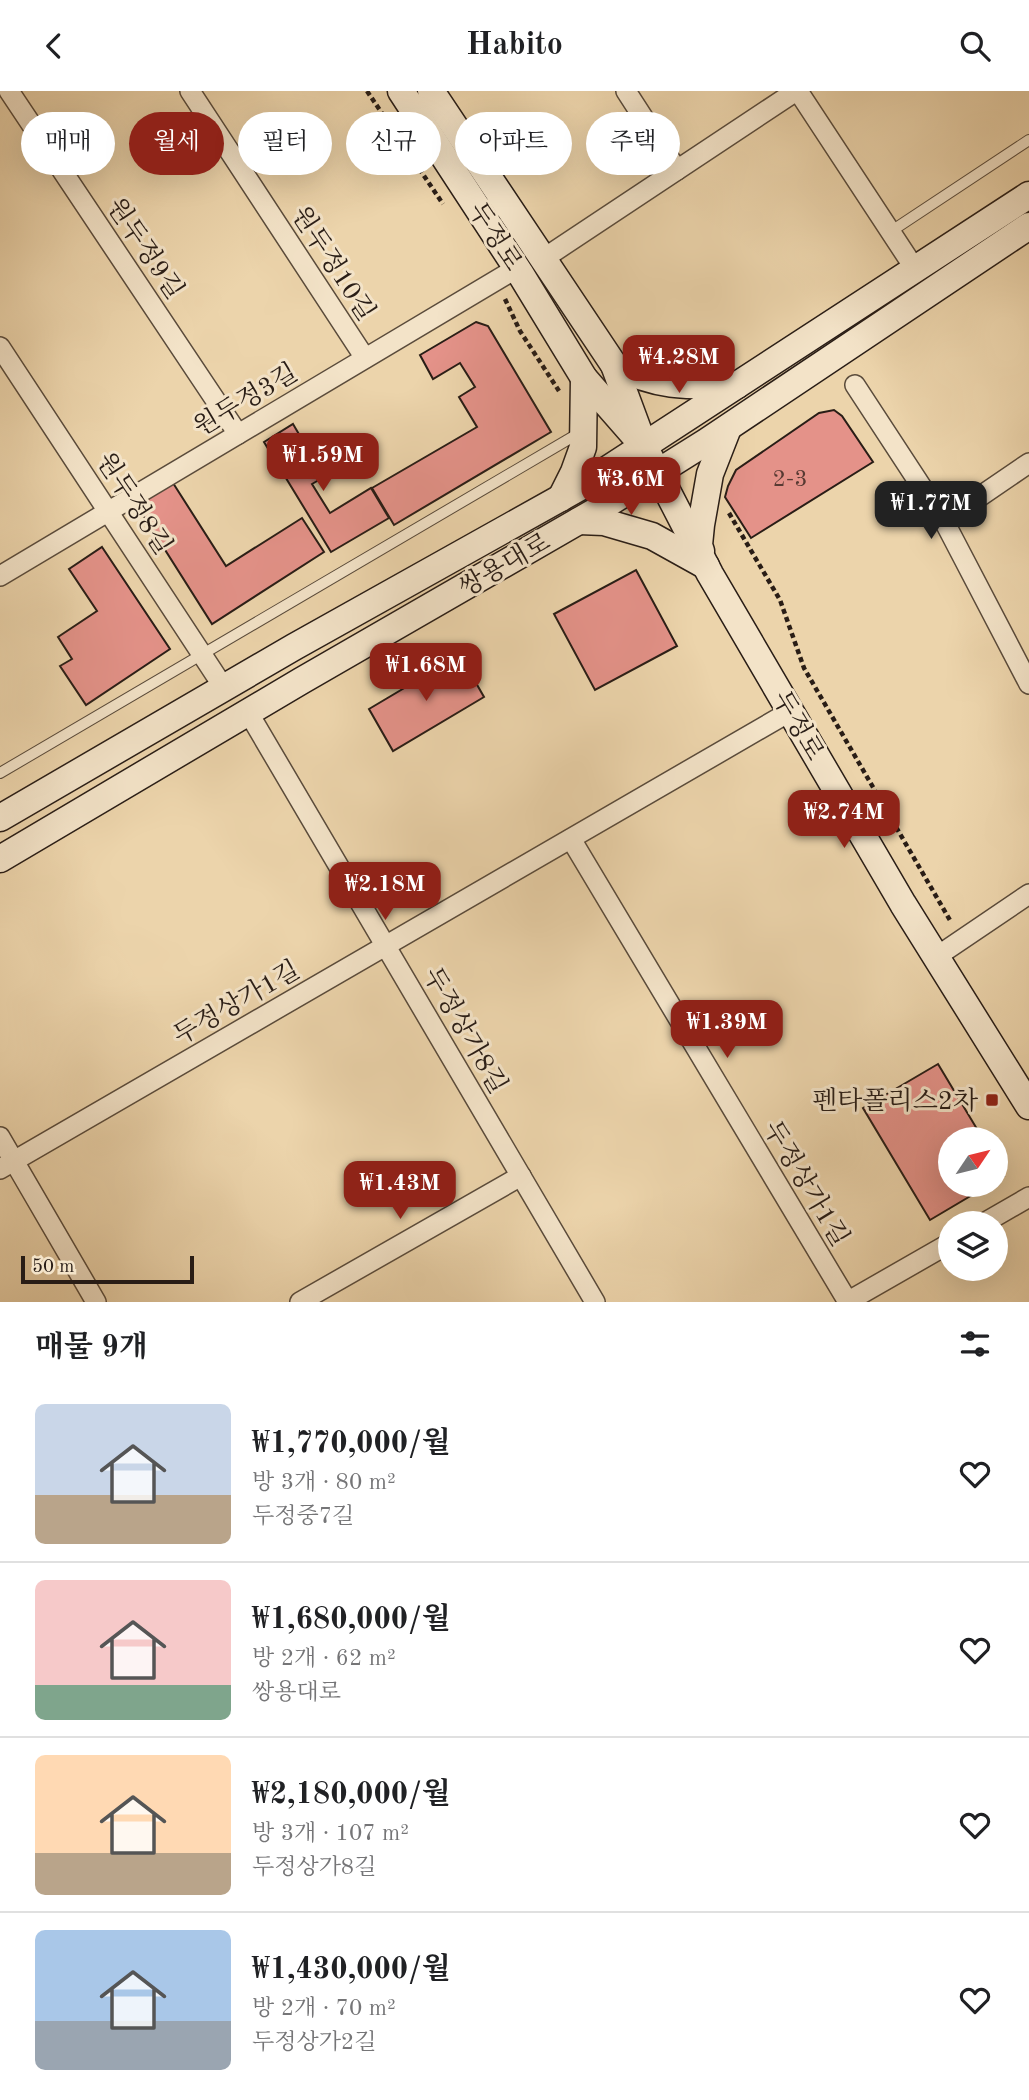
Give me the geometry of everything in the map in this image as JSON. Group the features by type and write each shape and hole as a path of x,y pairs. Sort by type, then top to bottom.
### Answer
{"street":[{"name":"원두정9길","path":"9,91 238,434"},
{"name":"원두정10길","path":"190,91 365,358"},
{"name":"두정로","path":"401,91 506,274 584,378 644,446"},
{"name":"두정로","path":"431,91 614,365 644,446 706,566 903,904 1029,1106"},
{"path":"626,91 640,112"},
{"path":"680,168 797,91 915,269"},
{"path":"543,259 669,175"},
{"name":"쌍용대로","path":"0,818 561,498 739,385 1029,194"},
{"name":"쌍용대로","path":"0,859 659,472 1029,226"},
{"name":"원두정3길","path":"0,576 506,274"},
{"name":"원두정8길","path":"0,347 224,688"},
{"path":"614,365 637,376 662,383 739,385"},
{"path":"561,498 583,447 584,378"},
{"path":"855,385 944,521 1029,684"},
{"path":"706,566 699,545 705,501 710,474 728,428"},
{"path":"944,521 1029,463"},
{"path":"579,521 604,522 652,536 706,566"},
{"name":"두정상가1길","path":"7,1165 791,711"},
{"name":"두정상가8길","path":"248,712 595,1302"},
{"name":"두정상가1길","path":"571,839 848,1302"},
{"path":"936,957 1029,894"},
{"path":"0,1137 7,1165 96,1302"},
{"path":"300,1302 521,1176"},
{"path":"1005,1211 1029,1197"},
{"path":"848,1302 938,1250"}],"lane":[{"path":"890,232 1029,140"},
{"path":"0,773 584,430"}],"path":[{"path":"367,91 443,205"},
{"path":"506,274 520,331 561,395"},
{"path":"728,512 780,600 803,668 961,939"}],"building":[{"path":"476,322 488,326 551,432 394,525 372,488 477,427 459,397 475,387 460,363 433,379 420,355"},
{"path":"834,410 842,416 873,462 751,538 725,497 736,470 819,413"},
{"path":"293,424 324,477 312,484 330,513 371,488 389,518 331,552 264,442"},
{"path":"173,483 226,566 302,518 324,552 212,624 143,515 146,500"},
{"path":"102,547 170,649 86,705 60,666 72,659 58,637 97,611 69,569"},
{"path":"636,570 677,646 595,690 554,614"},
{"path":"460,655 484,697 393,751 369,709"},
{"path":"938,1064 976,1127 938,1127 938,1197 969,1197 945,1211 938,1211 938,1215 930,1220 863,1108"}],"place":[{"name":"펜타폴리스2차","path":"992,1100"}]}
